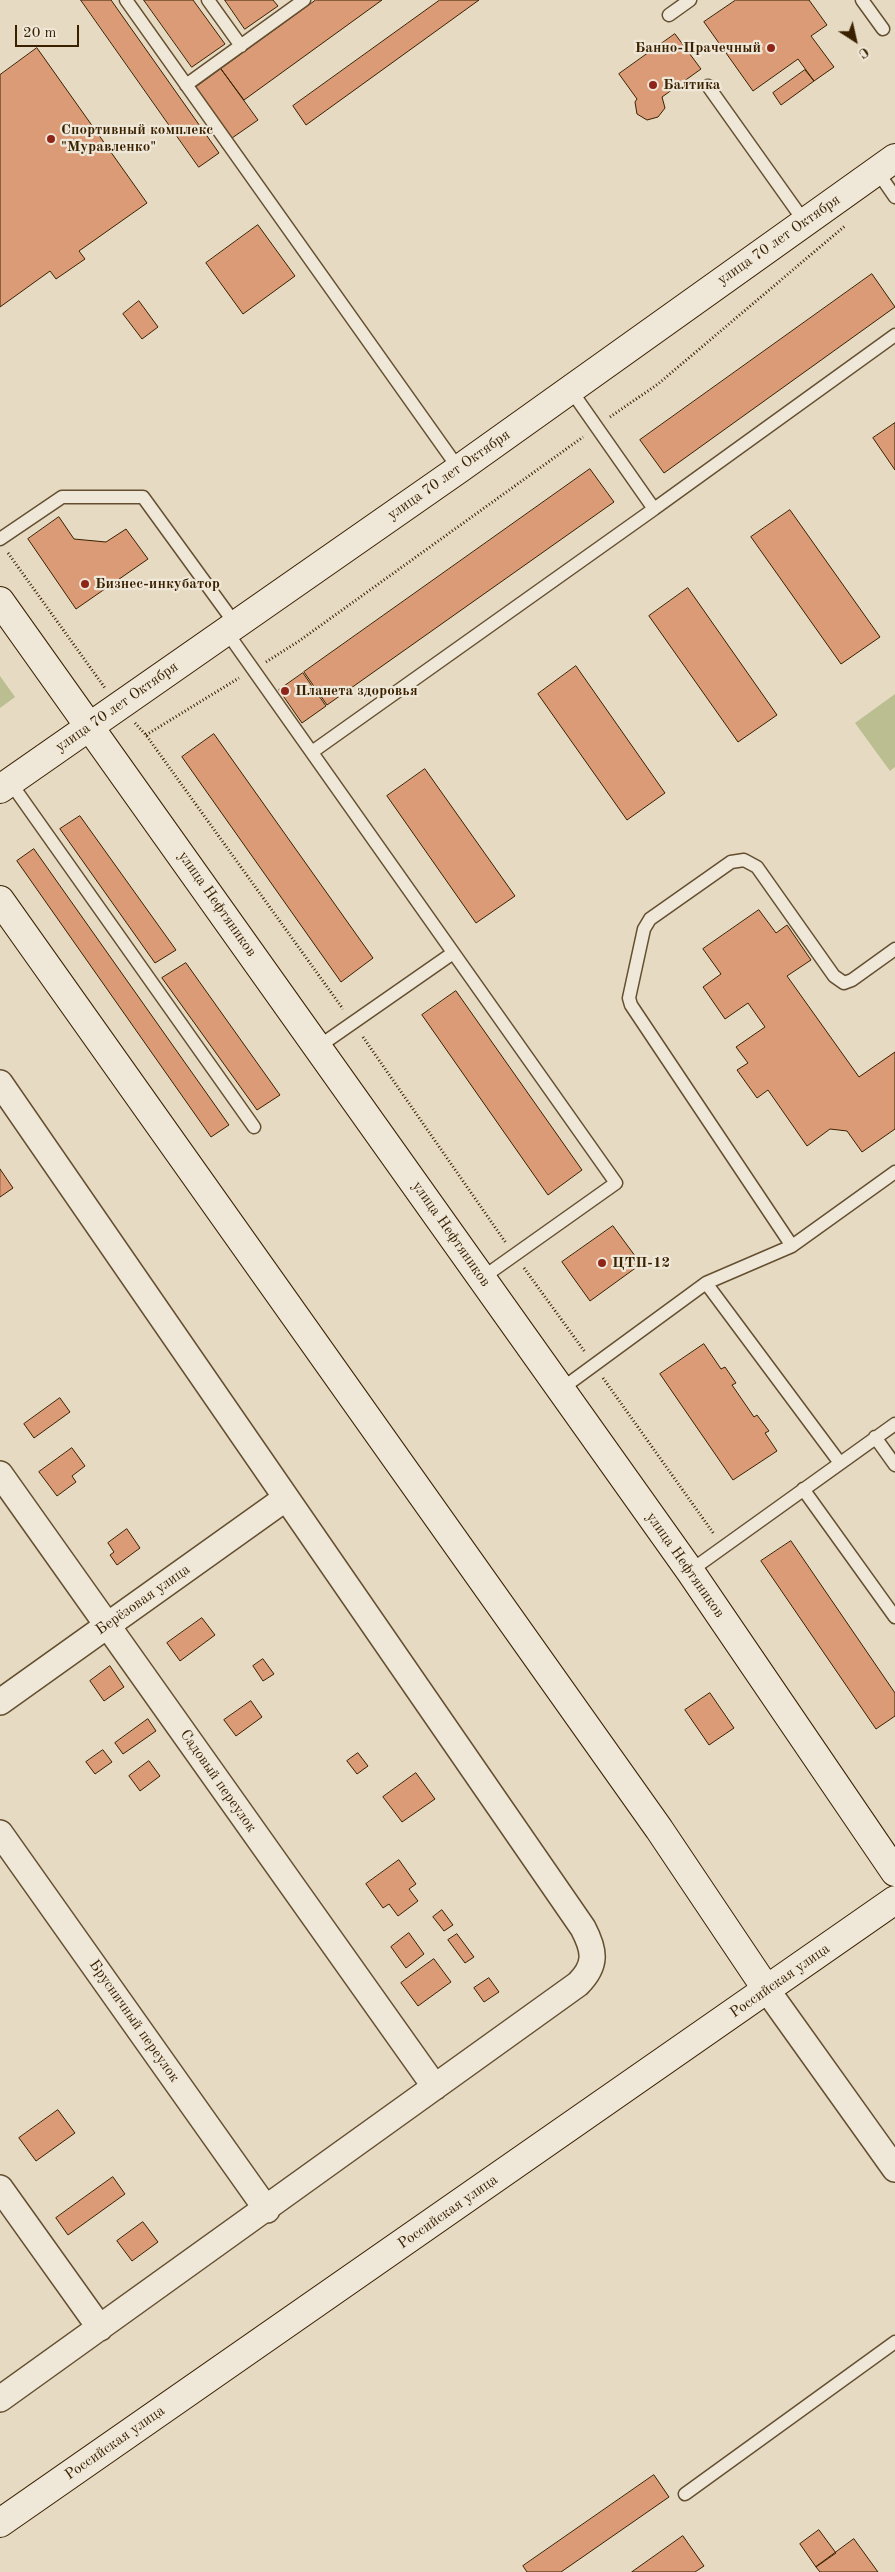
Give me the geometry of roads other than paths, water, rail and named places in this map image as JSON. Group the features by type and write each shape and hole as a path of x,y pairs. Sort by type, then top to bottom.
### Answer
{"main road":[{"name":"улица 70 лет Октября","path":"5,785 459,469 886,164"},
{"name":"улица Нефтяников","path":"0,601 690,1571 895,1872"},
{"path":"0,900 659,1828 767,1990"},
{"name":"Российская улица","path":"0,2523 895,1900"}],"street":[{"path":"0,1083 583,1928 593,1956 589,1973 578,1984 267,2210 0,2399"},
{"name":"Садовый переулок","path":"0,1474 435,2088"},
{"name":"Берёзовая улица","path":"0,1702 286,1498"},
{"name":"Брусничный переулок","path":"0,1833 267,2210"},
{"path":"767,1990 895,2169"},
{"path":"0,2188 100,2328"}],"lane":[{"path":"126,0 459,469"},
{"path":"208,0 241,46"},
{"path":"669,15 690,0"},
{"path":"862,0 883,29"},
{"path":"186,85 299,2"},
{"path":"708,86 804,221"},
{"path":"886,164 895,197"},
{"path":"312,752 895,334"},
{"path":"570,389 654,508"},
{"path":"3,544 62,497 143,497 231,628 253,669 616,1183 482,1278"},
{"path":"5,785 254,1127"},
{"path":"792,1246 631,1005 629,998 644,928 656,914 731,862 744,860 757,867 834,976 844,983 852,980 895,948"},
{"path":"318,1047 453,953"},
{"path":"560,1390 706,1283 792,1246 895,1172"},
{"path":"706,1283 840,1463"},
{"path":"690,1571 895,1424"},
{"path":"875,1438 895,1465"},
{"path":"803,1489 895,1618"},
{"path":"684,2494 895,2342"}],"place":[{"name":"Банно-Прачечный","path":"771,48"},
{"name":"Балтика","path":"653,85"},
{"name":"Спортивный комплекс \"Муравленко\"","path":"51,139"},
{"name":"Бизнес-инкубатор","path":"85,584"},
{"name":"Планета здоровья","path":"285,691"},
{"name":"ЦТП-12","path":"602,1263"}]}
